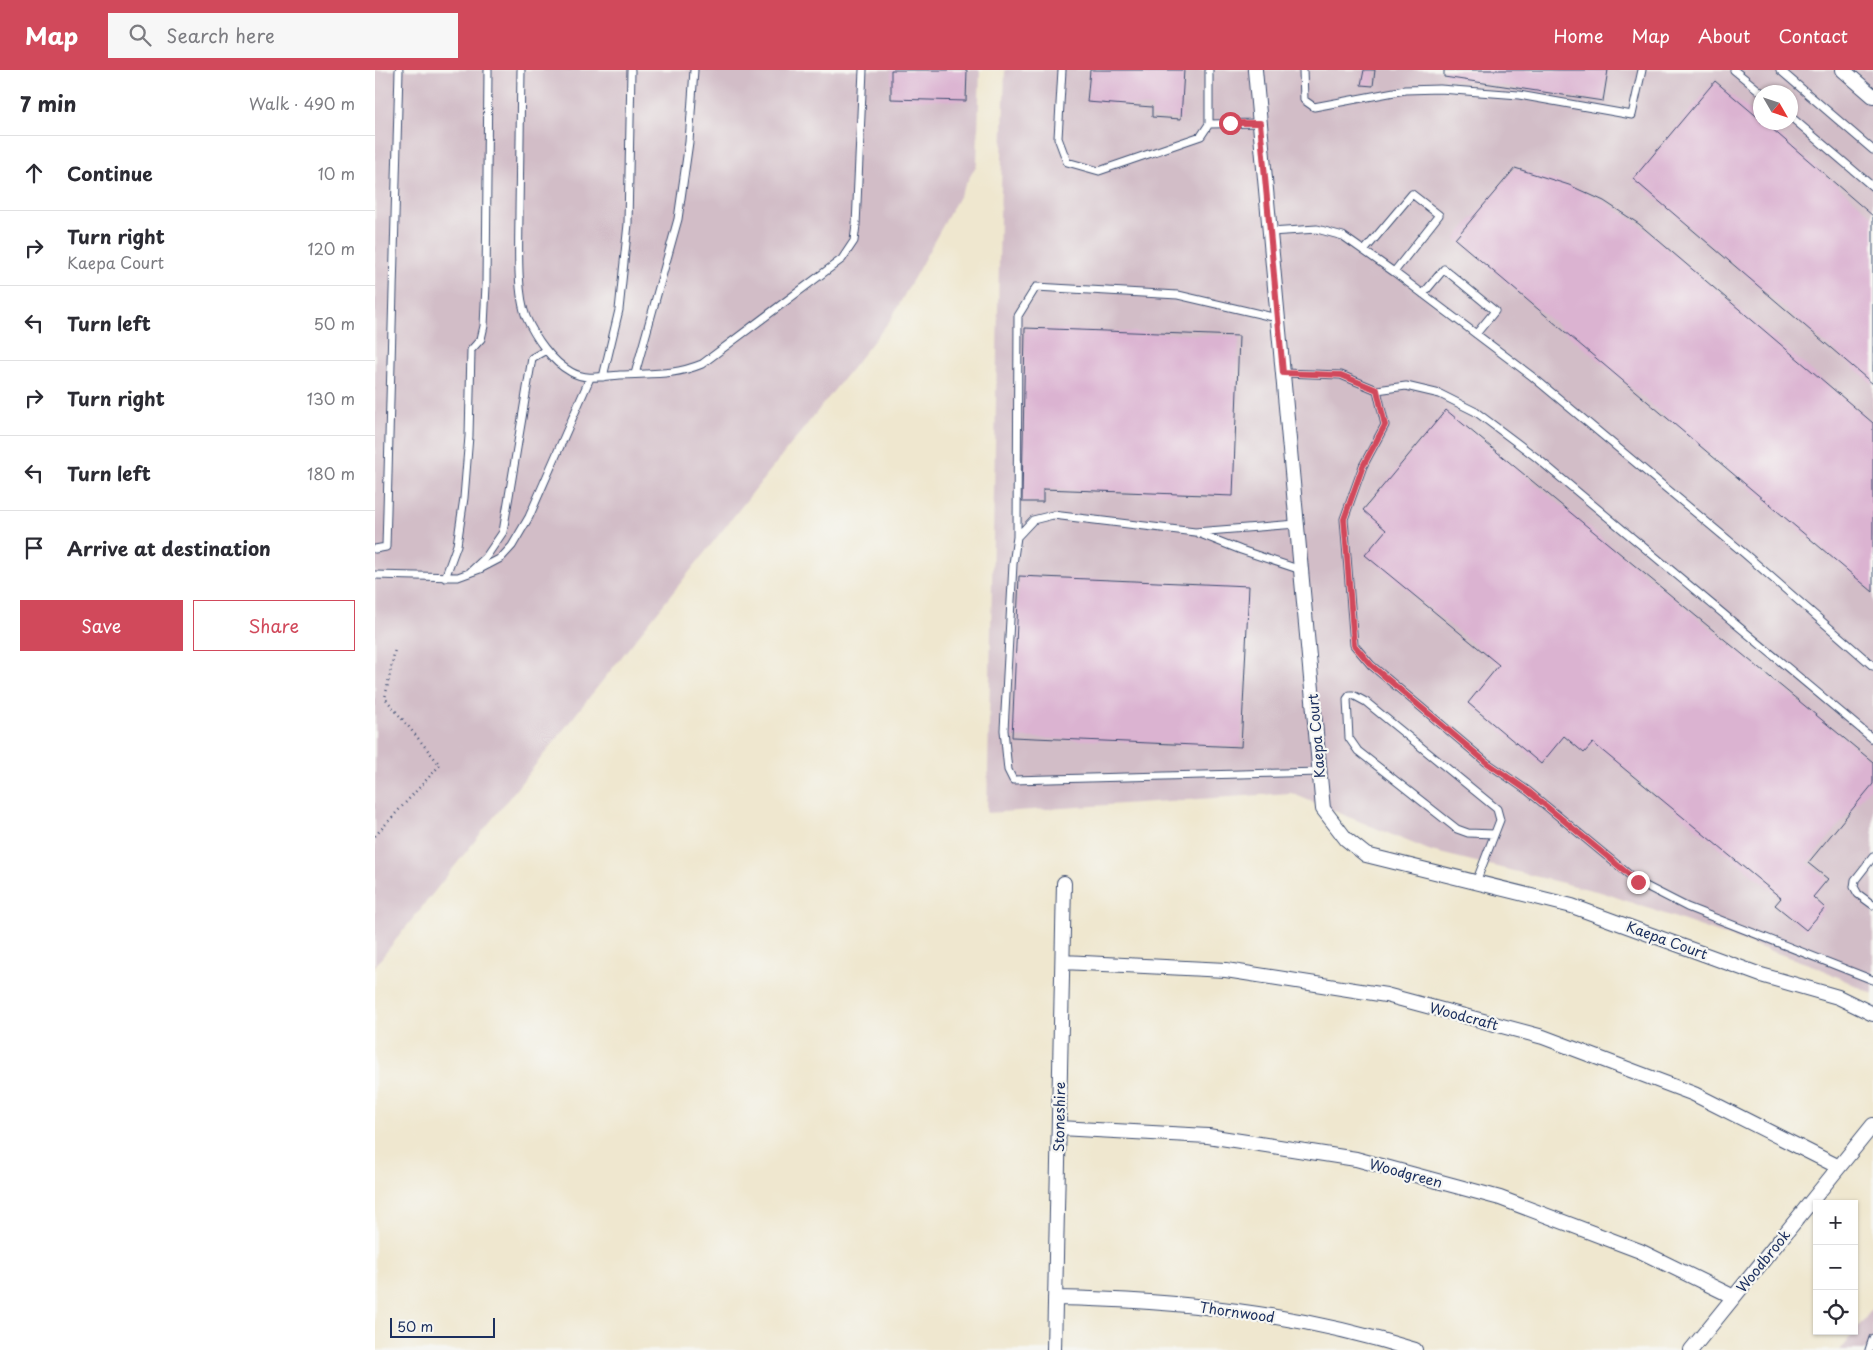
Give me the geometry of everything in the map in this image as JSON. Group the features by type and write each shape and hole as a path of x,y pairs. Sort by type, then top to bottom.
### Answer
{"street":[{"name":"Kaepa Court","path":"1255,70 1323,809 1346,839 1366,855 1572,906 1761,975 1838,997 1873,1014"},
{"path":"1843,70 1873,96"},
{"name":"Stoneshire","path":"1054,1350 1063,962 1063,883"},
{"name":"Woodcraft","path":"1063,962 1226,970 1386,995 1543,1036 1694,1094 1839,1168"},
{"name":"Woodbrook","path":"1691,1350 1873,1126"},
{"name":"Woodgreen","path":"1059,1128 1208,1136 1356,1159 1500,1198 1639,1251 1734,1297"},
{"name":"Thornwood","path":"1055,1298 1124,1299 1247,1311 1370,1336 1415,1350"}],"lane":[{"path":"375,549 386,547 399,70"},
{"path":"445,578 457,545 464,498 469,436 471,350 481,338 484,326 488,70"},
{"path":"521,70 519,246 520,286 525,315 546,350 572,372 590,378 635,374 666,374 685,371 702,364 842,260 854,241 856,224 863,70"},
{"path":"603,376 619,310 628,224 631,70"},
{"path":"635,374 678,219 689,142 693,70"},
{"path":"1062,70 1058,138 1067,162 1099,171 1201,136 1209,124 1209,70"},
{"path":"1303,70 1304,100 1315,107 1405,90 1433,89 1519,94 1632,115 1642,70"},
{"path":"1734,70 1753,85"},
{"path":"1780,70 1873,150"},
{"path":"1209,124 1260,123"},
{"path":"1798,123 1873,187"},
{"path":"1364,251 1413,194 1439,215 1394,272"},
{"path":"1271,232 1317,230 1343,236 1394,272 1533,378 1745,554 1873,666"},
{"path":"1423,294 1444,269 1495,311 1476,334"},
{"path":"1277,318 1178,295 1036,288 1018,316 1017,537 1013,564 1004,730 1008,770 1013,780 1320,772"},
{"path":"468,574 486,557 503,532 532,358 546,350"},
{"path":"1283,373 1341,375 1377,390 1407,386 1440,394 1476,412 1537,458 1873,739"},
{"path":"375,575 459,577 481,570 501,558 512,546 529,517 590,378"},
{"path":"1377,390 1385,425 1363,466 1344,519 1354,645 1371,665 1486,762 1528,791 1638,882 1687,906 1873,980"},
{"path":"1017,537 1033,520 1053,515 1195,532 1297,524"},
{"path":"1195,532 1301,570"},
{"path":"1476,882 1500,820 1500,815 1490,802 1366,702 1350,695 1347,699 1349,738 1358,751 1457,829 1467,833 1494,834"},
{"path":"1873,857 1855,880 1854,887 1858,894 1873,905"},
{"path":"1869,1350 1873,1338"}],"path":[{"path":"375,836 440,765 385,698 395,649"}],"shaded area":[{"path":"375,70 980,70 977,164 891,319 375,966"},
{"path":"1005,70 1873,70 1873,994 1817,967 1604,893 1431,851 1291,793 987,813"},
{"path":"1873,1308 1873,1350 1840,1350 1852,1335 1858,1335 1858,1327"}],"building":[{"path":"891,70 967,70 966,101 891,99"},
{"path":"1090,70 1184,70 1181,119 1152,117 1152,107 1087,102"},
{"path":"1364,70 1375,70 1373,86 1361,85"},
{"path":"1444,70 1608,70 1603,101 1444,77"},
{"path":"1715,81 1753,113 1753,130 1773,130 1873,216 1873,384 1633,179"},
{"path":"1515,168 1569,185 1604,201 1639,224 1873,423 1873,592 1455,239"},
{"path":"1025,328 1239,336 1233,496 1043,489 1043,502 1022,502"},
{"path":"1446,410 1873,762 1873,784 1808,863 1828,879 1813,897 1825,908 1806,930 1775,905 1781,898 1593,743 1584,753 1564,736 1541,764 1468,703 1499,665 1365,555 1386,530 1363,510"},
{"path":"1019,576 1249,586 1241,747 1012,737"}],"route":[{"path":"1230,123 1260,123 1283,373 1341,375 1377,390 1385,425 1363,466 1344,519 1354,645 1371,665 1486,762 1528,791 1638,882"}]}
